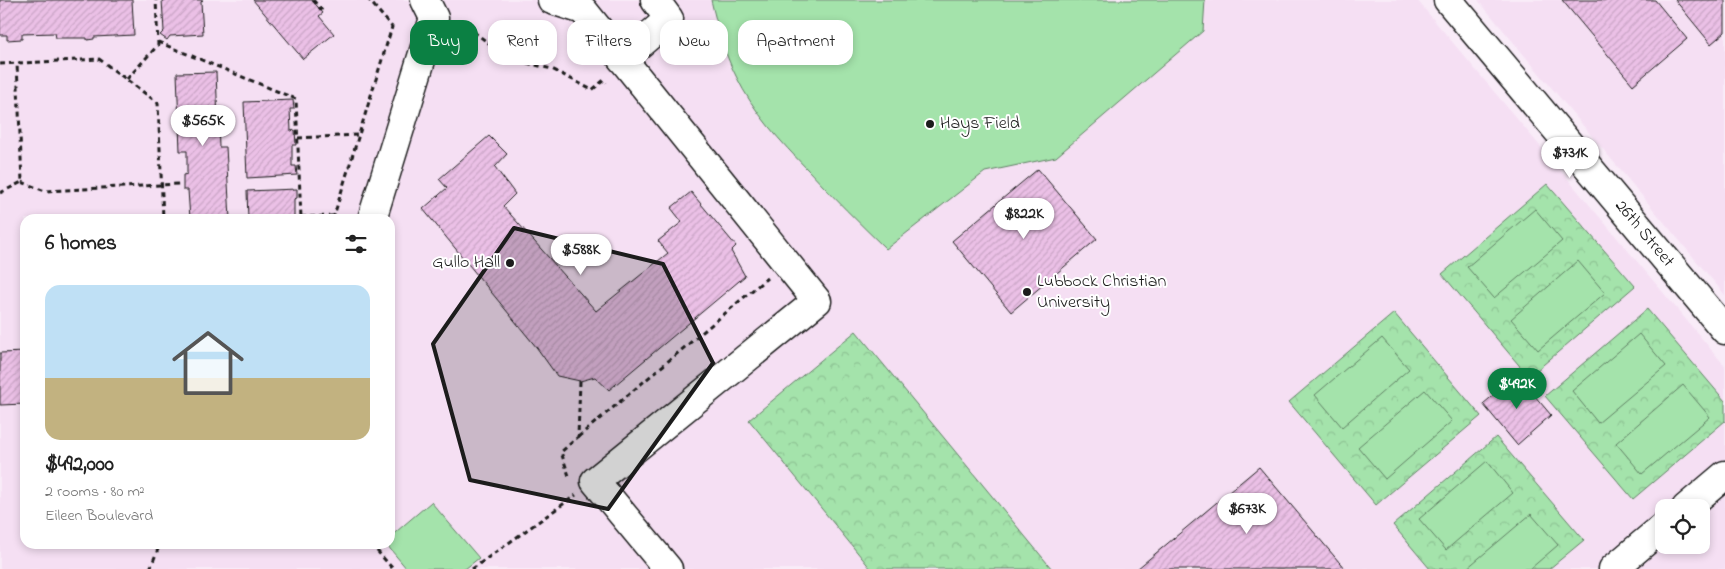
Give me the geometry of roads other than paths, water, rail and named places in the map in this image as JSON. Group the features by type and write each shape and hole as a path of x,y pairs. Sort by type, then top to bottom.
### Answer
{"street":[{"path":"374,214 434,18 424,0"},
{"path":"552,0 583,10 591,20"},
{"path":"650,35 669,19 655,0"},
{"name":"26th Street","path":"1448,0 1725,330"},
{"path":"627,65 817,301 595,481 668,569"},
{"path":"1697,499 1725,475"},
{"path":"1613,569 1655,534"}],"place":[{"name":"Hays Field","path":"930,124"},
{"name":"Gullo Hall","path":"510,263"},
{"name":"Lubbock Christian University","path":"1027,292"}]}
